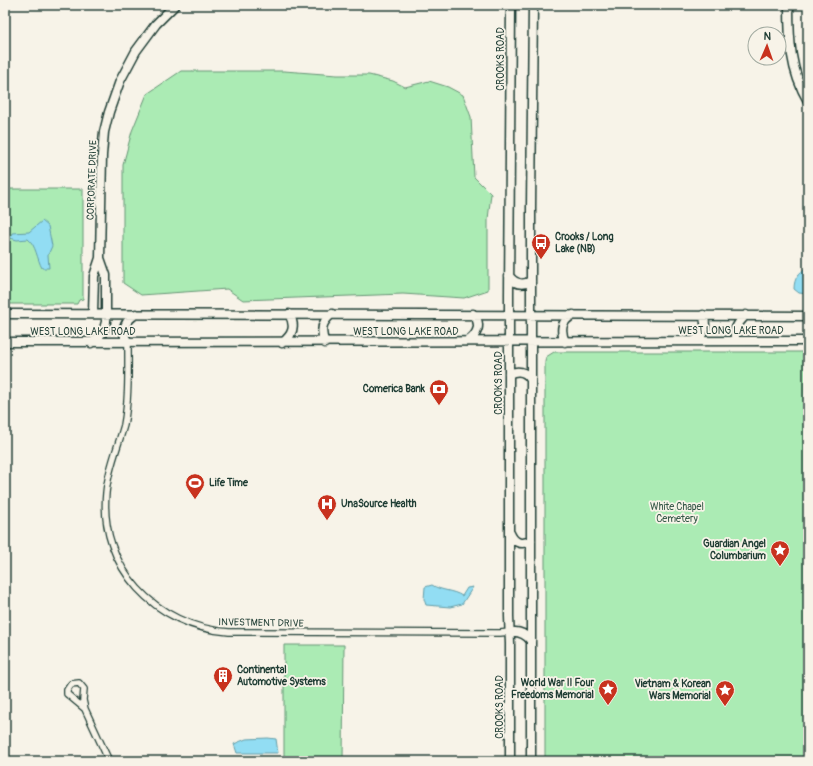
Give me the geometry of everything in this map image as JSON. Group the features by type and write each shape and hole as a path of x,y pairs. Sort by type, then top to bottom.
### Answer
{"main road":[{"name":"CORPORATE DRIVE","path":"93,314 94,276 100,258 102,155 104,132 112,101 122,76 136,51 156,24 175,5"},
{"name":"CROOKS ROAD","path":"510,761 509,276 511,5"},
{"path":"531,761 531,281 533,5"},
{"path":"789,5 789,40 792,60 801,88 808,101"},
{"name":"CORPORATE DRIVE","path":"91,343 103,332 106,322 106,275 100,258"},
{"path":"509,276 514,282 518,283 525,284 531,281"},
{"name":"WEST LONG LAKE ROAD","path":"5,314 808,316"},
{"path":"128,342 124,334 124,326 131,317 136,314"},
{"path":"282,343 287,339 293,330 289,314"},
{"path":"325,343 322,334 322,326 327,318 332,314"},
{"path":"468,342 473,338 478,329 478,321 473,314"},
{"path":"564,342 561,332 562,325 566,319 574,315"},
{"path":"695,340 701,336 705,329 703,315"},
{"path":"736,341 734,334 735,328 746,315"},
{"name":"WEST LONG LAKE ROAD","path":"5,342 325,343 695,340 808,341"},
{"path":"509,374 521,372 529,376 531,380"},
{"path":"509,532 513,539 518,542 524,543 531,540"},
{"path":"510,632 515,631 523,634 531,641"}],"street":[{"name":"INVESTMENT DRIVE","path":"128,342 128,397 126,416 108,478 106,518 112,545 121,564 135,586 144,596 159,608 184,622 216,631 427,633 510,632"},
{"path":"85,709 67,694 67,690 71,684 79,683 84,689 83,700 85,709 109,761"}],"green space":[{"path":"181,71 284,71 337,75 369,75 393,81 405,87 429,81 448,87 463,95 471,117 474,177 491,194 488,219 488,290 464,298 403,294 243,300 227,289 141,295 123,283 123,165 132,131 147,94"},
{"path":"5,189 83,189 83,299 79,300 77,304 5,304"},
{"name":"White Chapel Cemetery","path":"554,352 808,352 808,761 545,761 545,362 546,357"},
{"path":"284,645 344,645 343,761 284,761"}],"water":[{"path":"42,221 48,226 52,246 48,255 49,268 42,268 35,248 28,239 17,240 10,238 12,233 29,232"},
{"path":"808,267 808,294 799,293 794,289 796,279 802,271"},
{"path":"432,585 462,596 467,588 473,587 462,604 450,607 426,605 424,599 425,587"},
{"path":"246,739 276,739 278,753 237,753 234,744"}],"place":[{"name":"Crooks / Long Lake (NB)","path":"541,260"},
{"name":"Comerica Bank","path":"439,406"},
{"name":"Life Time","path":"195,500"},
{"name":"UnaSource Health","path":"327,521"},
{"name":"Guardian Angel Columbarium","path":"780,567"},
{"name":"Continental Automotive Systems","path":"223,693"},
{"name":"World War II Four Freedoms Memorial","path":"608,706"},
{"name":"Vietnam & Korean Wars Memorial","path":"725,707"}]}
